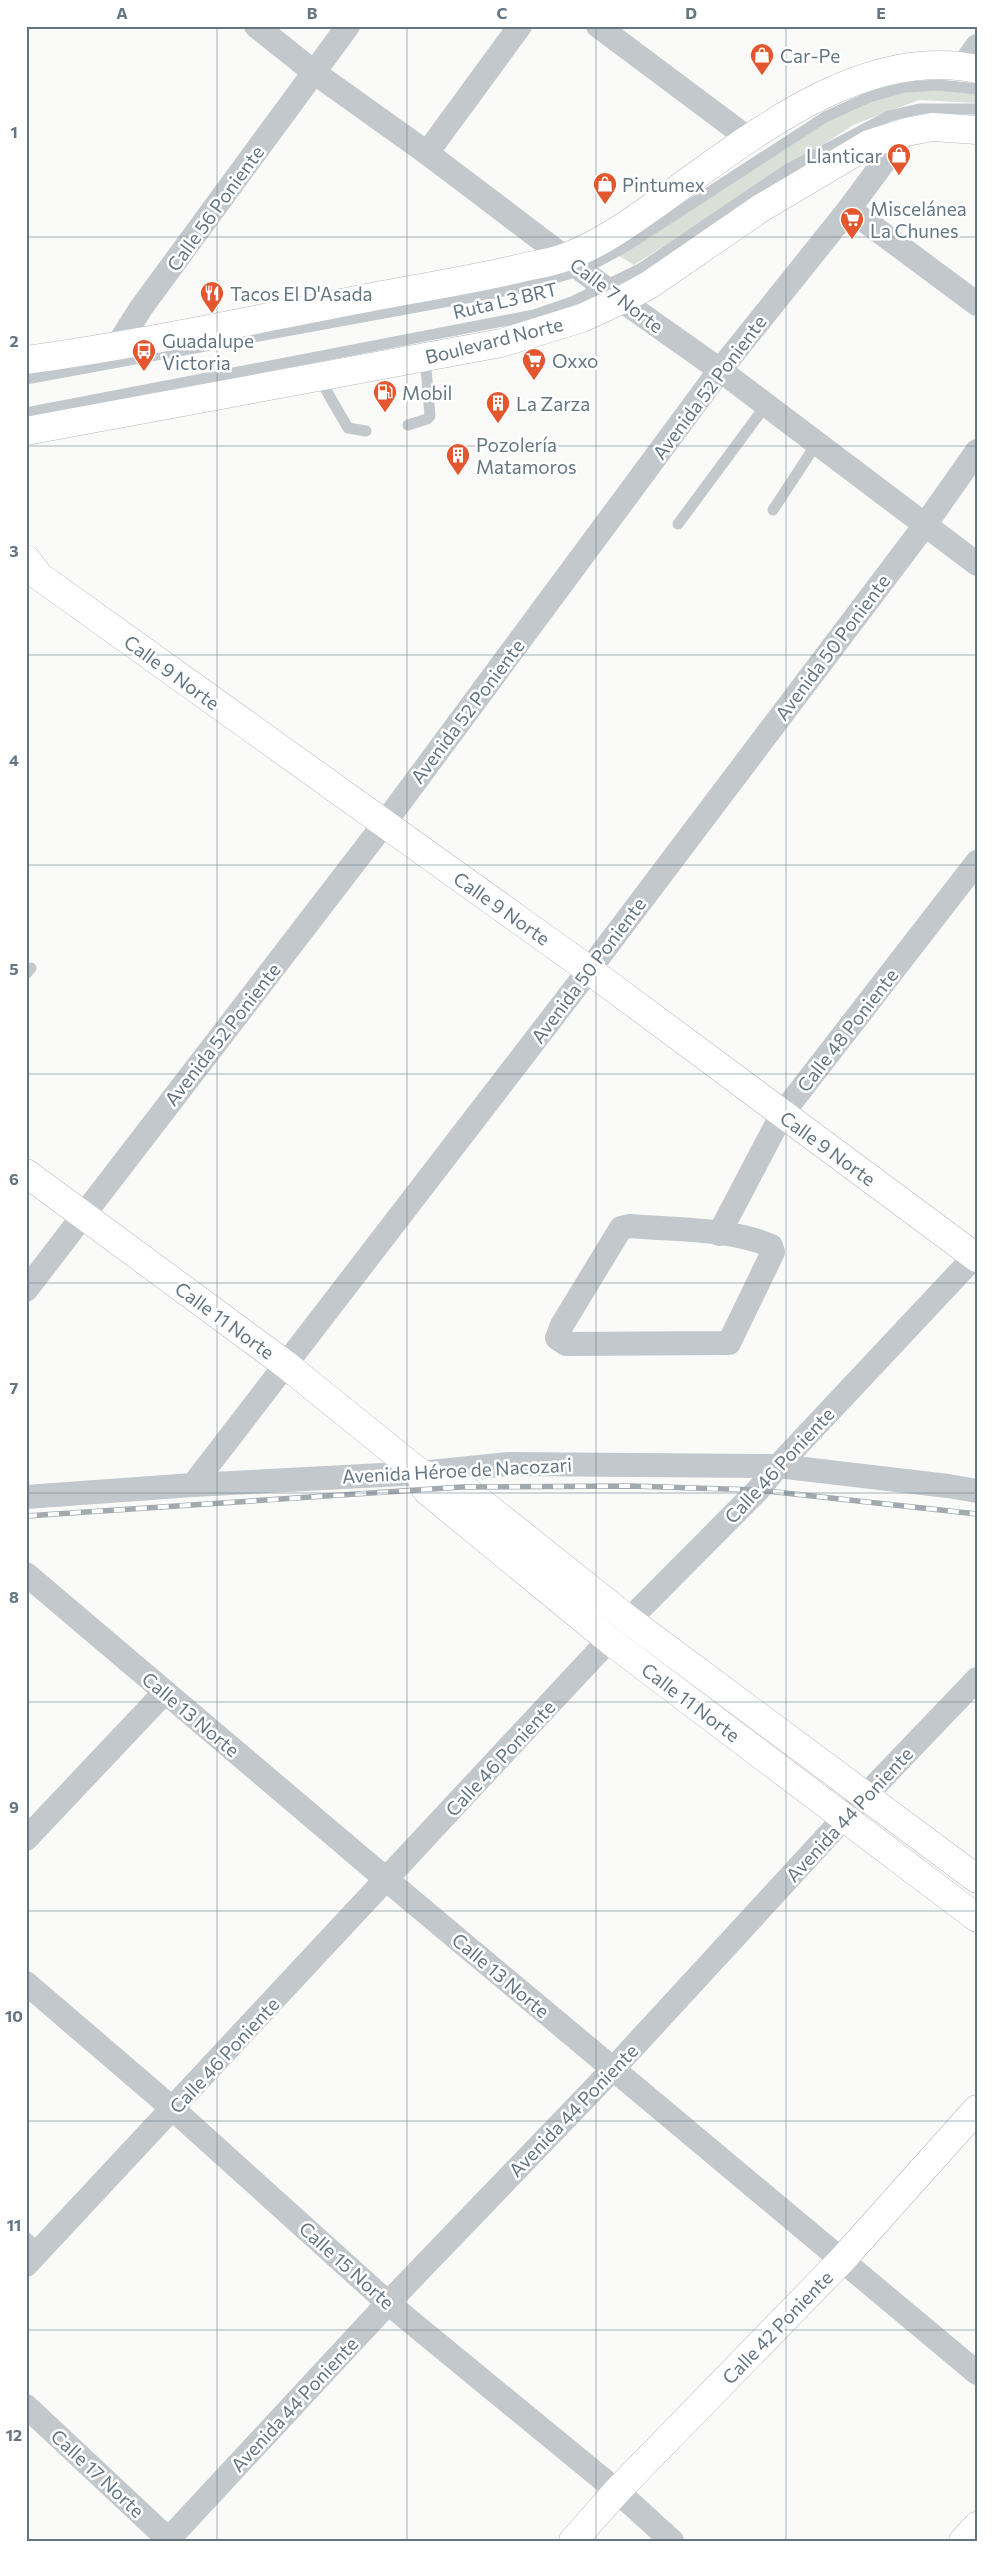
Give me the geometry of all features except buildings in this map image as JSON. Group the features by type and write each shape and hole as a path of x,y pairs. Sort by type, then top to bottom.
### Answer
{"main road":[{"path":"26,360 117,346 492,275 574,263 749,139 810,102 846,84 879,73 914,66 972,60"},
{"name":"Boulevard Norte","path":"26,431 319,378 500,343 536,333 582,318 613,294 649,285 761,208 869,144 906,132 932,127 977,130"},
{"name":"Calle 9 Norte","path":"26,559 39,576 589,970 976,1256"},
{"name":"Calle 11 Norte","path":"26,1173 285,1364 420,1473 462,1487 629,1620 977,1880"},
{"name":"Calle 11 Norte","path":"420,1473 426,1490 609,1640 977,1918"},
{"name":"Calle 42 Poniente","path":"573,2541 617,2491 841,2261 977,2109"},
{"path":"963,2541 977,2526"}],"street":[{"name":"Calle 7 Norte","path":"256,26 315,73 427,153 613,294 720,370 977,564"},
{"name":"Calle 56 Poniente","path":"117,346 142,308 348,26"},
{"path":"427,153 520,26"},
{"path":"598,26 749,139"},
{"name":"Avenida 52 Poniente","path":"26,1290 384,824 720,370 849,209 906,132"},
{"path":"849,209 977,304"},
{"name":"Avenida 50 Poniente","path":"193,1485 589,970 924,525 977,451"},
{"name":"Calle 48 Poniente","path":"718,1234 782,1114 977,862"},
{"path":"630,1226 718,1234 761,1241 771,1246 773,1252 729,1343 566,1344 557,1338 562,1325 621,1228 630,1226"},
{"name":"Calle 46 Poniente","path":"31,2251 173,2109 388,1880 609,1640 758,1490 778,1466 976,1256"},
{"name":"Avenida Héroe de Nacozari","path":"26,1497 193,1485 420,1473 509,1464 778,1466 977,1491"},
{"name":"Calle 13 Norte","path":"26,1574 841,2261 977,2372"},
{"name":"Avenida 44 Poniente","path":"169,2540 388,2303 614,2068 844,1818 977,1679"},
{"path":"26,1839 165,1692"},
{"name":"Calle 15 Norte","path":"26,1983 173,2109 388,2303 617,2491 672,2541"},
{"name":"Calle 17 Norte","path":"26,2406 169,2540"}],"lane":[{"name":"Ruta L3 BRT","path":"26,379 520,288 574,263 625,247 824,117 869,97 905,86 939,85 977,90"},
{"name":"Ruta L3 BRT","path":"26,413 534,315 613,294 640,269 788,169 889,116 919,109 977,108"},
{"path":"408,425 427,419 430,416 425,357"},
{"path":"319,378 348,428 366,431"},
{"path":"678,524 766,405"},
{"path":"773,510 817,443"}],"shaded area":[{"path":"897,82 977,90 977,103 919,100 855,124 634,265 619,256 864,93"}],"railway":[{"path":"26,1516 462,1487 631,1486 758,1490 977,1514"}],"place":[{"name":"Car-Pe","path":"762,76"},
{"name":"Llanticar","path":"899,176"},
{"name":"Pintumex","path":"605,205"},
{"name":"Miscelánea La Chunes","path":"852,240"},
{"name":"Tacos El D'Asada","path":"212,314"},
{"name":"Guadalupe Victoria","path":"144,372"},
{"name":"Oxxo","path":"534,381"},
{"name":"Mobil","path":"385,413"},
{"name":"La Zarza","path":"498,424"},
{"name":"Pozolería Matamoros","path":"458,476"}]}
